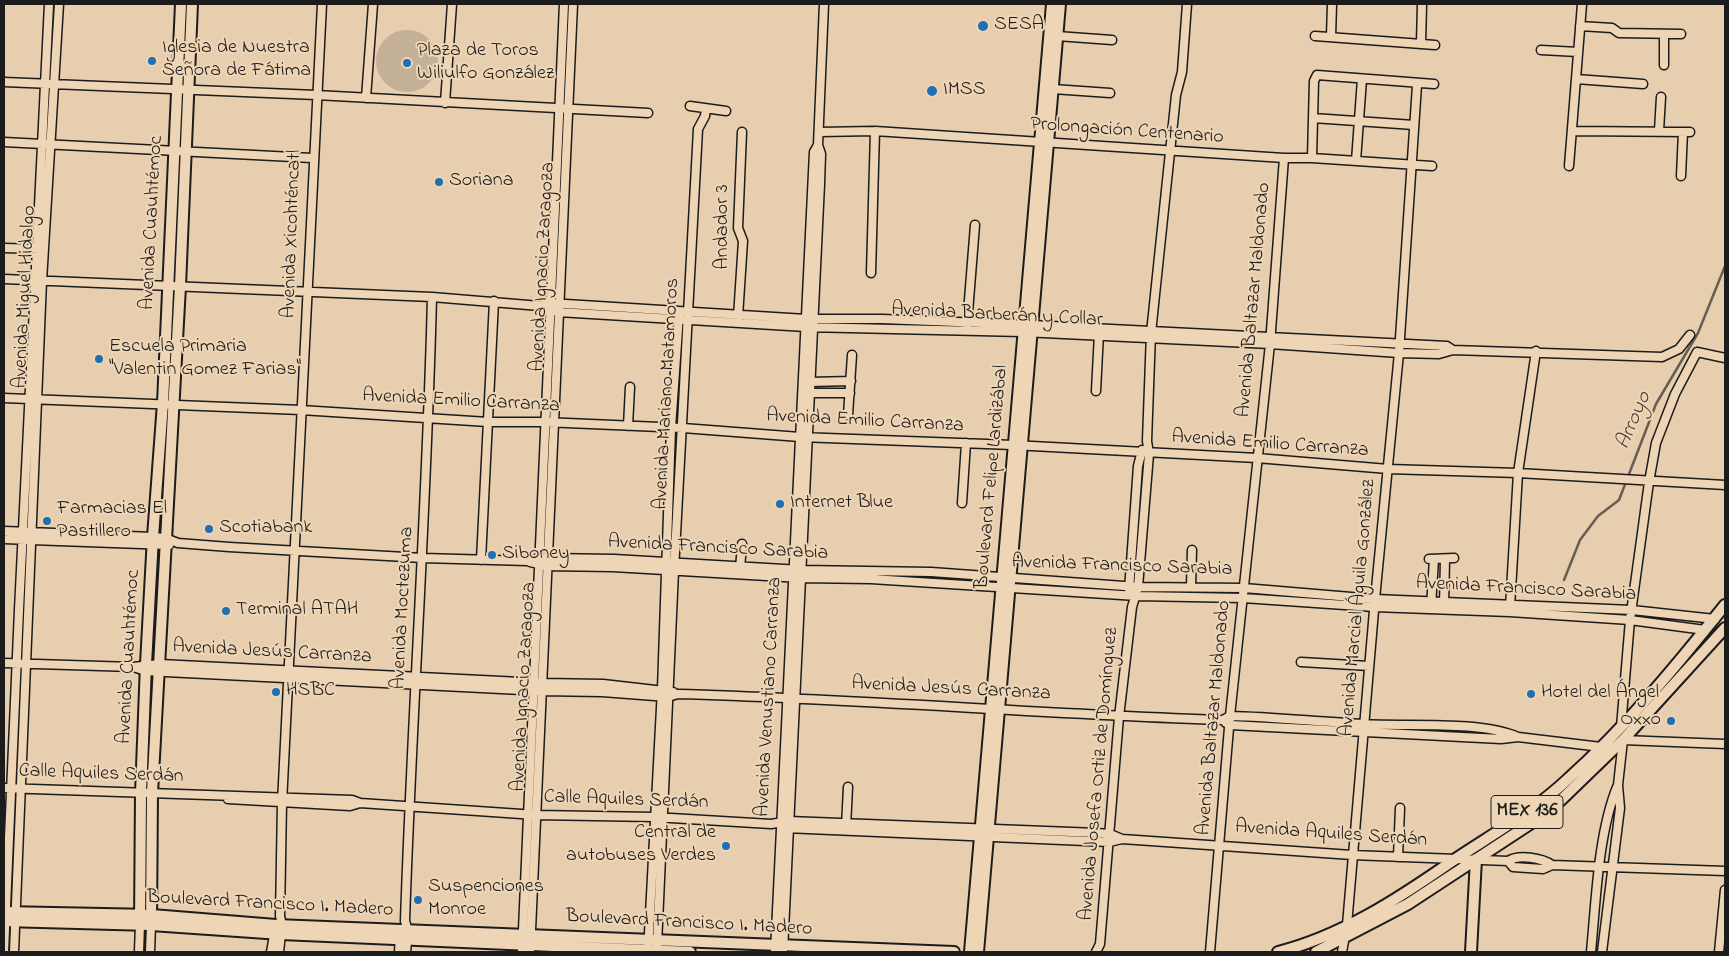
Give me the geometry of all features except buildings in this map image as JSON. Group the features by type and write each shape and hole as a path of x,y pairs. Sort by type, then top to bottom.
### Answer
{"main road":[{"name":"Avenida Cuauhtémoc","path":"141,920 140,793 153,541 180,286 180,152 177,90 181,4"},
{"name":"Avenida Cuauhtémoc","path":"152,920 152,793 160,668 165,542 168,286 180,152 188,91 192,4"},
{"name":"Boulevard Felipe Lardizábal","path":"1044,143 1053,89 1054,42 1052,4"},
{"name":"Boulevard Felipe Lardizábal","path":"970,952 975,936 1044,143 1054,42 1060,4"},
{"name":"MEX 136","path":"1278,952 1300,946 1347,925 1401,897 1522,816 1568,780 1621,727 1725,605"},
{"name":"MEX 136","path":"1316,952 1344,940 1408,904 1530,824 1561,800 1623,740 1725,628"},
{"path":"1471,952 1476,859"},
{"name":"Boulevard Francisco I. Madero","path":"9,917 152,920 404,932 527,943 954,952"},
{"name":"Boulevard Felipe Lardizábal","path":"975,936 978,952"},
{"name":"Boulevard Francisco I. Madero","path":"653,947 690,952"}],"street":[{"name":"Avenida Miguel Hidalgo","path":"41,249 40,180 50,4"},
{"name":"Avenida Miguel Hidalgo","path":"4,952 9,917 20,788 21,665 33,399 41,249 52,145 59,4"},
{"name":"Avenida Xicohténcatl","path":"279,952 282,800 296,549 312,158 322,4"},
{"path":"366,98 373,4"},
{"path":"445,102 452,4"},
{"name":"Avenida Ignacio Zaragoza","path":"527,943 551,369 549,306 564,4"},
{"name":"Avenida Ignacio Zaragoza","path":"551,369 558,308 573,4"},
{"name":"Avenida Venustiano Carranza","path":"779,949 782,891 792,784 798,640 797,574 800,500 814,233 821,154 818,145 824,4"},
{"name":"Avenida Josefa Ortiz de Domínguez","path":"1096,952 1101,948 1119,717 1132,607 1137,596 1138,587 1135,505 1147,441 1151,336 1176,95 1182,72 1187,4"},
{"path":"1331,37 1332,4"},
{"path":"1421,44 1422,4"},
{"path":"1569,166 1582,4"},
{"path":"48,26 58,27"},
{"path":"1580,26 1612,28 1619,33 1681,34"},
{"path":"1664,34 1664,66"},
{"path":"1314,36 1435,45"},
{"path":"1054,42 1112,40"},
{"path":"563,43 572,43"},
{"path":"1541,50 1578,52"},
{"path":"1312,158 1314,81 1317,75 1434,84"},
{"path":"1356,161 1362,78"},
{"path":"1576,79 1643,84"},
{"path":"4,82 316,95 648,113"},
{"name":"Avenida Marcial Águila González","path":"1344,940 1347,925 1374,603 1399,349 1417,84"},
{"path":"1053,89 1110,93"},
{"path":"1659,131 1661,97"},
{"path":"690,106 726,111"},
{"name":"Avenida Mariano Matamoros","path":"653,947 663,818 662,754 670,566 669,496 672,428 688,320 698,129 706,109"},
{"path":"1313,118 1414,125"},
{"path":"1572,131 1686,132 1681,176"},
{"name":"Andador 3","path":"737,322 743,241 738,228 742,132"},
{"name":"Prolongación Centenario","path":"819,132 875,132 1432,166"},
{"path":"871,273 875,132"},
{"path":"4,142 312,158"},
{"name":"Avenida Baltazar Maldonado","path":"1210,952 1230,725 1227,718 1243,598 1270,340 1284,158"},
{"path":"40,180 49,181"},
{"path":"967,327 975,225"},
{"path":"4,248 41,249"},
{"path":"4,279 432,297 549,306"},
{"name":"Avenida Moctezuma","path":"406,952 404,932 409,806 423,558 432,297"},
{"path":"482,560 494,301"},
{"name":"Avenida Barberán y Collar","path":"549,306 622,316 679,320 881,323 1028,329 1213,339 1270,340 1399,349 1439,354 1453,350 1536,351 1662,357 1679,349 1690,335"},
{"name":"Avenida Barberán y Collar","path":"558,308 688,311 738,314 809,323"},
{"path":"622,316 623,308"},
{"name":"Avenida Mariano Matamoros","path":"670,566 683,428 680,311"},
{"name":"Avenida Venustiano Carranza","path":"804,437 810,392 809,323"},
{"path":"1096,391 1099,333"},
{"path":"1510,612 1518,473 1536,351"},
{"path":"1621,727 1630,620 1656,443 1675,394 1697,352 1725,358"},
{"path":"848,415 852,355"},
{"path":"810,382 850,381"},
{"path":"628,426 630,387"},
{"path":"810,392 850,393"},
{"name":"Avenida Emilio Carranza","path":"4,398 302,410 488,422 549,422 683,428 804,437 1017,445 1145,454 1257,458 1388,469 1518,473 1725,485"},
{"path":"962,504 966,443"},
{"name":"Avenida Josefa Ortiz de Domínguez","path":"1132,607 1128,595 1145,506 1145,454"},
{"path":"669,496 678,496"},
{"path":"1135,505 1145,506"},
{"name":"Avenida Francisco Sarabia","path":"4,532 27,536 153,541 423,558 613,563 797,574 871,575 931,572 1137,596 1243,598 1431,606 1511,603 1632,610 1715,619"},
{"name":"Avenida Francisco Sarabia","path":"4,539 27,536"},
{"path":"740,570 742,544"},
{"path":"1191,587 1192,550"},
{"path":"1431,606 1432,559 1454,558"},
{"path":"1444,606 1445,559"},
{"name":"Avenida Venustiano Carranza","path":"782,891 780,824 786,697 789,639 797,574"},
{"name":"Avenida Francisco Sarabia","path":"1006,582 1138,587 1244,588 1374,603"},
{"name":"Avenida Francisco Sarabia","path":"1444,606 1630,620 1705,630"},
{"path":"789,639 798,640"},
{"path":"1302,662 1369,666"},
{"name":"Avenida Jesús Carranza","path":"4,663 289,673 537,687 603,688 678,694 786,697 995,708 1119,717 1227,718 1484,728 1504,731 1518,737"},
{"name":"Avenida Miguel Hidalgo","path":"14,952 9,917 8,788 21,665"},
{"name":"Avenida Jesús Carranza","path":"1230,725 1502,739 1518,737 1601,747"},
{"path":"1602,952 1620,808 1618,785 1623,740 1725,744"},
{"name":"Avenida Mariano Matamoros","path":"653,947 654,817 662,754"},
{"path":"784,760 793,760"},
{"path":"783,784 792,784"},
{"path":"1591,952 1600,866 1610,805 1618,785"},
{"path":"846,827 848,787"},
{"name":"Calle Aquiles Serdán","path":"8,788 282,800 352,800 360,803 532,815 654,817 771,824 1110,838"},
{"path":"1398,857 1400,808"},
{"name":"Avenida Aquiles Serdán","path":"1110,838 1352,855 1508,861 1514,858 1545,860 1552,864 1725,871"},
{"path":"1719,952 1723,937 1725,890"},
{"name":"Avenida Cuauhtémoc","path":"139,952 141,920"},
{"name":"Avenida Cuauhtémoc","path":"150,952 152,920"},
{"name":"Avenida Xicohténcatl","path":"271,952 279,927"},
{"path":"1593,930 1605,931"},
{"name":"Avenida Moctezuma","path":"399,952 404,932"},
{"path":"1342,952 1344,940"}],"shaded area":[{"name":"Plaza de Toros Wiliulfo González","path":"407,30 424,35 429,39 433,44 438,61 433,78 429,83 424,87 407,92 390,87 385,83 381,78 376,61 381,44 385,39 390,35"}],"waterway":[{"name":"Arroyo","path":"1564,580 1580,540 1598,516 1619,500 1656,404 1698,333 1725,266"}],"place":[{"name":"SESA","path":"983,26"},
{"name":"Iglesia de Nuestra Señora de Fátima","path":"152,61"},
{"name":"Plaza de Toros Wiliulfo González","path":"407,63"},
{"name":"IMSS","path":"932,91"},
{"name":"Soriana","path":"439,182"},
{"name":"Escuela Primaria \"Valentin Gomez Farias\"","path":"99,359"},
{"name":"Internet Blue","path":"780,504"},
{"name":"Farmacias El Pastillero","path":"47,521"},
{"name":"Scotiabank","path":"209,529"},
{"name":"Siboney","path":"492,555"},
{"name":"Terminal ATAH","path":"226,611"},
{"name":"HSBC","path":"276,692"},
{"name":"Hotel del Ángel","path":"1531,694"},
{"name":"Oxxo","path":"1671,721"},
{"name":"Central de autobuses Verdes","path":"726,846"},
{"name":"Suspenciones Monroe","path":"418,900"}]}
